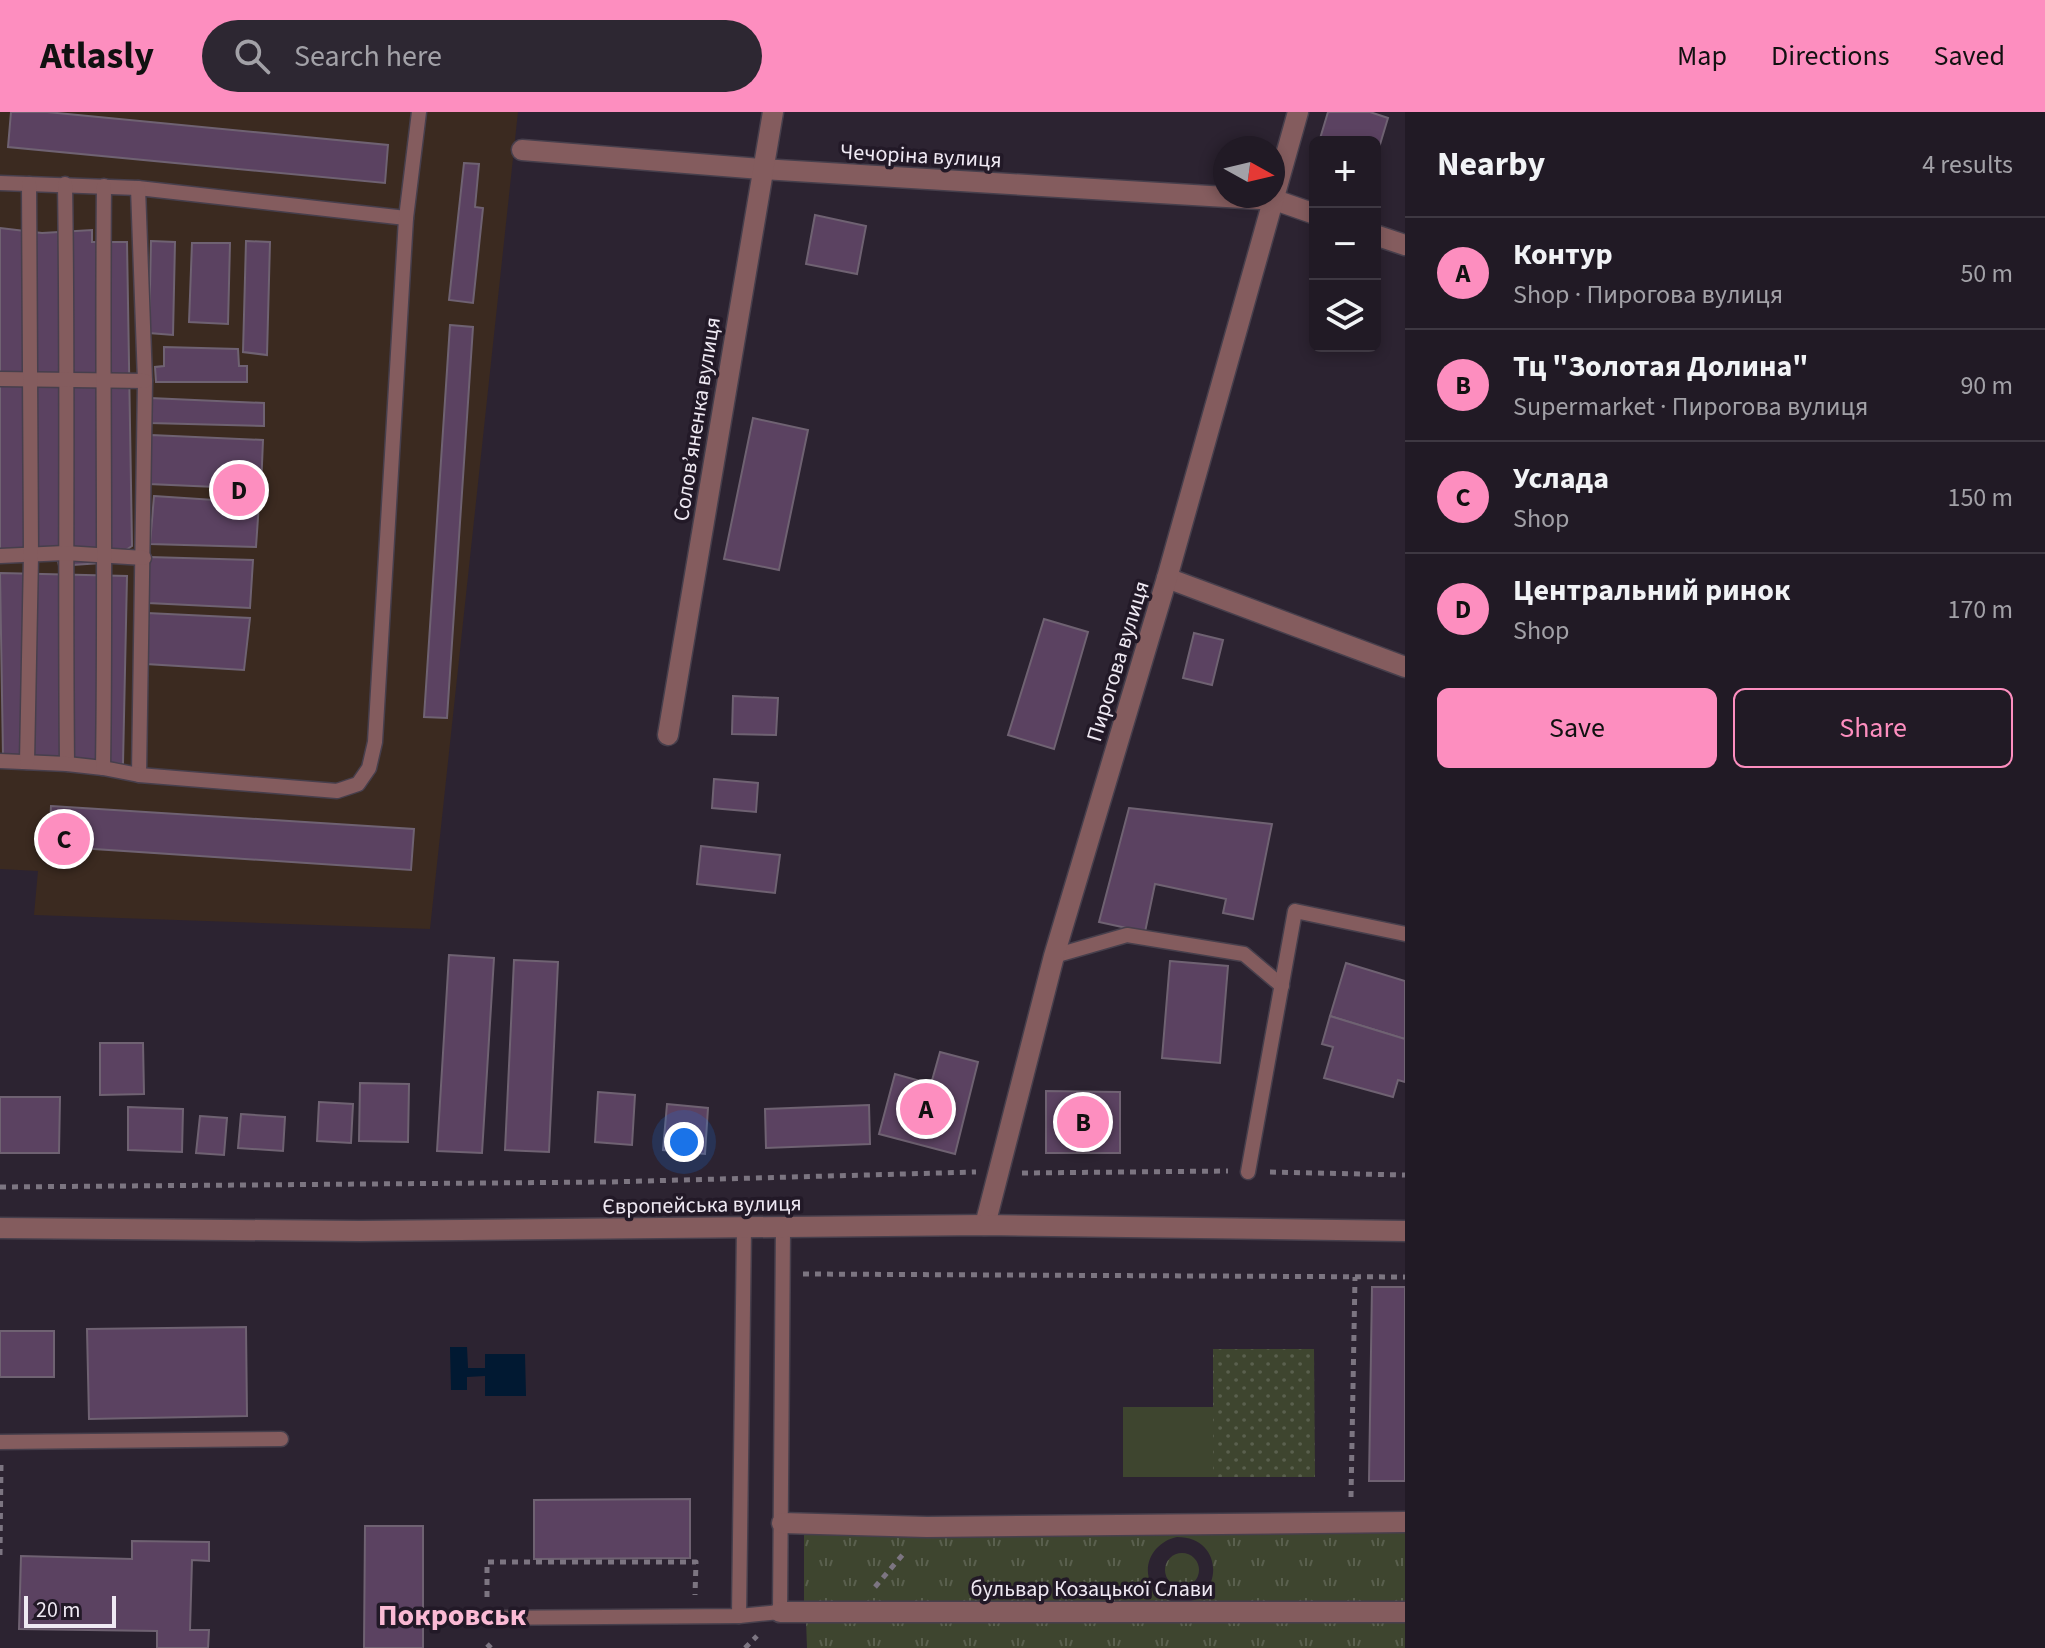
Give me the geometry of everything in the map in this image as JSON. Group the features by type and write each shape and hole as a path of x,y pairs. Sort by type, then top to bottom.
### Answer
{"street":[{"name":"Солов’яненка вулиця","path":"668,735 773,112"},
{"name":"Пирогова вулиця","path":"1285,162 1298,112"},
{"name":"Чечоріна вулиця","path":"522,150 761,169 1213,196"},
{"name":"Чечоріна вулиця","path":"1285,204 1309,212"},
{"name":"Пирогова вулиця","path":"985,1225 1054,956 1273,208"},
{"path":"1381,237 1405,245"},
{"path":"1167,578 1405,667"},
{"name":"Європейська вулиця","path":"0,1228 360,1231 985,1225 1405,1231"},
{"path":"782,1523 927,1527 1405,1522"},
{"name":"бульвар Козацької Слави","path":"780,1612 1405,1612"}],"lane":[{"path":"0,761 67,764 139,775 337,791 358,784 369,768 375,742 406,218 419,112"},
{"path":"0,183 138,188 406,218"},
{"path":"27,762 31,556 29,184"},
{"path":"65,184 67,764"},
{"path":"103,768 106,556 102,381 104,186"},
{"path":"138,188 145,381 139,775"},
{"path":"0,379 145,381"},
{"path":"0,556 65,553 144,558"},
{"path":"1248,1172 1295,911 1405,934"},
{"path":"1054,956 1127,935 1244,954 1282,986"},
{"path":"739,1616 744,1228"},
{"path":"487,1618 739,1616 780,1612 783,1228"},
{"path":"1,1442 281,1439"}],"path":[{"path":"0,1187 609,1182 947,1171 1405,1175"},
{"path":"782,1274 1405,1277"},
{"path":"1351,1522 1355,1277"},
{"path":"0,1555 1,1442"},
{"path":"854,1612 927,1527"},
{"path":"488,1647 487,1562 696,1562 695,1616"}],"shaded area":[{"path":"0,112 518,112 430,929 34,915 38,871 0,869"}],"green space":[{"path":"1213,1349 1314,1349 1315,1477 1213,1477"},
{"path":"1123,1407 1213,1407 1213,1477 1123,1477"},
{"path":"1405,1522 1405,1612 804,1611 804,1528","holes":["1169,1539 1194,1540 1205,1548 1212,1559 1210,1585 1202,1595 1191,1601 1168,1600 1158,1593 1148,1576 1152,1554"]},
{"path":"1182,1553 1194,1558 1199,1570 1194,1582 1182,1587 1170,1582 1165,1570 1170,1558"},
{"path":"1405,1614 1405,1648 807,1648 806,1620"}],"water":[{"path":"450,1347 467,1347 468,1368 485,1368 485,1354 525,1354 526,1396 485,1396 485,1376 467,1377 467,1390 451,1390"}],"building":[{"path":"11,112 47,112 388,145 385,183 8,147"},
{"path":"1328,112 1370,112 1388,118 1381,141 1381,136 1321,136"},
{"path":"464,163 479,164 475,207 483,208 473,303 449,300"},
{"path":"815,215 866,226 857,274 806,264"},
{"path":"0,228 42,233 92,230 92,242 127,242 132,546 126,550 129,561 59,566 58,560 0,561"},
{"path":"151,241 175,242 173,335 149,333"},
{"path":"246,241 270,242 267,355 243,352"},
{"path":"192,243 230,243 228,324 189,322"},
{"path":"450,325 473,327 447,718 424,717"},
{"path":"164,347 238,349 239,366 247,366 247,382 156,382 155,367 164,366"},
{"path":"150,398 264,403 264,426 150,423"},
{"path":"753,418 808,430 779,570 724,559"},
{"path":"151,435 263,440 261,489 149,484"},
{"path":"154,496 259,503 256,547 150,544"},
{"path":"149,557 253,560 250,608 148,603"},
{"path":"0,573 127,576 123,764 3,756"},
{"path":"147,613 250,618 244,670 146,664"},
{"path":"1044,619 1088,632 1054,749 1008,735"},
{"path":"1194,633 1223,640 1212,685 1183,678"},
{"path":"733,696 778,698 776,735 732,734"},
{"path":"714,779 758,783 756,812 712,808"},
{"path":"51,806 414,829 411,870 49,846"},
{"path":"1129,808 1272,824 1253,919 1223,913 1226,899 1155,884 1145,932 1099,922"},
{"path":"701,846 780,855 775,893 697,884"},
{"path":"449,955 494,958 482,1153 437,1151"},
{"path":"514,960 558,962 549,1152 505,1150"},
{"path":"1170,961 1228,966 1220,1063 1162,1058"},
{"path":"1346,963 1405,981 1405,1039 1330,1016"},
{"path":"1330,1016 1405,1039 1405,1082 1398,1080 1393,1097 1324,1078 1333,1047 1322,1044"},
{"path":"100,1043 143,1043 144,1094 100,1095"},
{"path":"940,1052 978,1062 955,1154 879,1134 895,1074 931,1084"},
{"path":"360,1083 409,1084 408,1142 359,1141"},
{"path":"1046,1091 1120,1092 1120,1153 1046,1153"},
{"path":"598,1092 635,1095 632,1145 595,1142"},
{"path":"0,1097 60,1097 59,1153 0,1153"},
{"path":"319,1102 353,1104 351,1143 317,1141"},
{"path":"667,1104 708,1108 705,1154 663,1150"},
{"path":"869,1105 870,1144 766,1148 765,1109"},
{"path":"128,1107 183,1109 182,1152 128,1150"},
{"path":"241,1114 285,1117 283,1151 238,1148"},
{"path":"200,1116 227,1118 224,1155 196,1153"},
{"path":"1372,1287 1405,1287 1405,1481 1369,1481"},
{"path":"246,1327 247,1416 89,1419 87,1329"},
{"path":"0,1331 54,1331 54,1377 0,1377"},
{"path":"690,1499 690,1558 534,1559 534,1500"},
{"path":"365,1526 423,1526 423,1648 364,1648"},
{"path":"132,1541 209,1542 209,1561 192,1560 190,1630 209,1630 208,1648 157,1648 157,1631 19,1629 21,1556 132,1559"}],"place":[{"name":"Центральний ринок","path":"239,490"},
{"name":"Услада","path":"64,839"},
{"name":"Контур","path":"926,1109"},
{"name":"Тц \"Золотая Долина\"","path":"1083,1122"}],"district":[{"name":"Покровськ","path":"452,1615"}]}
